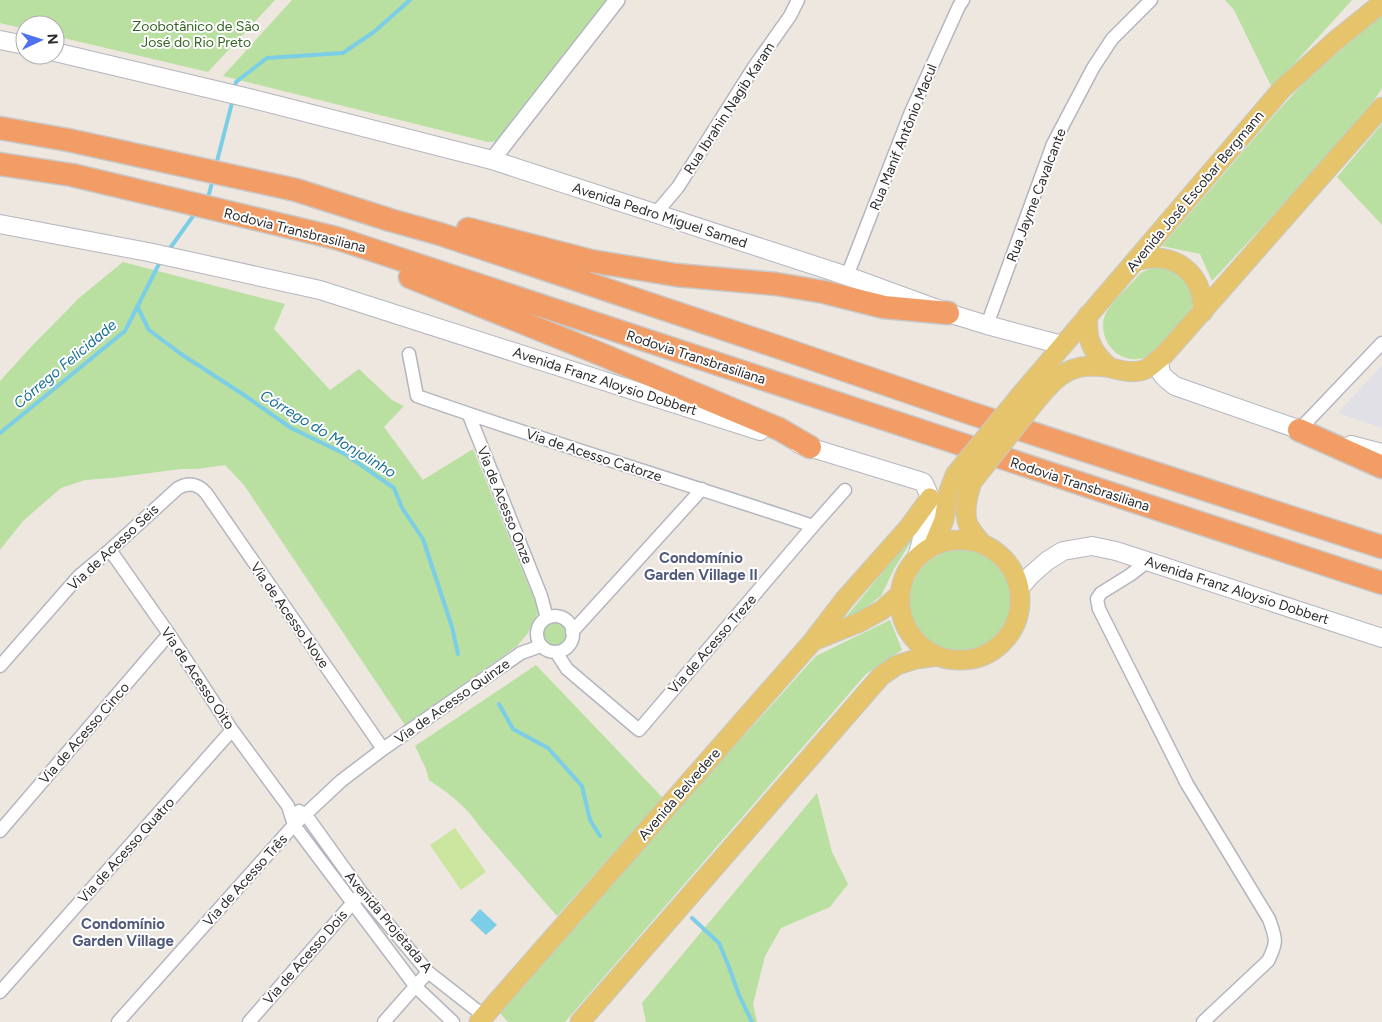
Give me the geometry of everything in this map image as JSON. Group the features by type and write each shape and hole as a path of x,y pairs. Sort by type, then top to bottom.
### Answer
{"highway":[{"path":"0,128 68,140 296,190 450,237 778,346 979,416 1382,547"},
{"name":"Rodovia Transbrasiliana","path":"0,164 72,175 336,238 1382,583"},
{"path":"333,202 376,204 591,261 676,275 776,284 824,292 884,307 948,313"},
{"path":"336,238 356,254 376,263 779,429 810,447"},
{"path":"1299,430 1382,467"}],"main road":[{"name":"Avenida José Escobar Bergmann","path":"1029,397 1062,345 1282,89 1335,41 1382,4"},
{"path":"0,40 15,43"},
{"name":"Avenida Pedro Miguel Samed","path":"65,54 492,160 847,276 948,313 1062,345"},
{"path":"933,546 944,520 950,491 964,479 1029,397 1072,369 1095,366 1109,367 1120,371 1132,371 1145,369 1164,355 1382,107"},
{"name":"Avenida Franz Aloysio Dobbert","path":"0,224 148,252 320,290 923,482 930,498"},
{"path":"1136,261 1158,258 1169,260 1184,268 1195,280 1200,290 1203,300 1203,312"},
{"path":"1088,315 1087,330 1090,344 1098,357 1109,367"},
{"path":"1160,358 1160,371 1175,386 1299,430 1382,453"},
{"path":"964,479 967,521 982,544"},
{"path":"917,558 922,535 925,530 930,498"},
{"path":"812,642 845,599 909,527 930,498"},
{"path":"962,540 982,544 995,552 1012,570 1019,589 1020,601 1017,618 1010,634 1002,643 988,653 972,659 949,660 928,651 912,636 902,616 900,594 905,575 917,558 942,542 962,540"},
{"name":"Avenida Franz Aloysio Dobbert","path":"1019,589 1031,574 1063,551 1092,546 1148,561 1382,638"},
{"name":"Avenida Belvedere","path":"485,1020 812,642 866,619 882,610 900,594"},
{"path":"580,1022 881,676 896,665 916,659 938,656"}],"street":[{"path":"492,160 616,0"},
{"name":"Rua Ibrahin Nagib Karam","path":"656,214 678,187 754,66 790,16 798,0"},
{"name":"Rua Manif Antônio Macul","path":"847,276 911,112 963,0"},
{"name":"Rua Jayme Cavalcante","path":"987,325 1053,144 1093,68 1112,39 1151,0"},
{"path":"1299,430 1382,343"},
{"name":"Via de Acesso Catorze","path":"409,354 417,396 469,415 812,526"},
{"name":"Via de Acesso Onze","path":"469,415 541,596 561,622"},
{"name":"Via de Acesso Seis","path":"0,666 79,576 178,488 185,484 193,484"},
{"name":"Via de Acesso Nove","path":"193,484 201,487 206,493 383,750"},
{"path":"561,622 571,641 561,650 546,650 539,640 539,625 561,622 588,614 702,489"},
{"name":"Via de Acesso Treze","path":"561,650 567,669 638,730 845,490"},
{"name":"Via de Acesso Oito","path":"110,550 169,634 232,730 288,806 294,825"},
{"path":"1148,561 1102,593 1097,599 1099,610 1187,784 1269,919 1276,939 1274,949 1268,960 1203,1022"},
{"name":"Via de Acesso Cinco","path":"0,832 169,634"},
{"name":"Via de Acesso Quinze","path":"383,750 539,640"},
{"name":"Via de Acesso Quatro","path":"0,992 232,730"},
{"name":"Via de Acesso Três","path":"118,1022 294,825 341,781 383,750"},
{"name":"Via de Acesso Oito","path":"288,806 306,815"},
{"name":"Avenida Projetada A","path":"306,815 362,893 428,972 461,997 485,1020"},
{"name":"Avenida Projetada A","path":"294,825 416,987 449,1018"},
{"name":"Via de Acesso Dois","path":"249,1022 362,893"},
{"path":"384,1022 428,972"},
{"path":"449,1018 461,997"}],"shaded area":[{"path":"1382,365 1382,428 1338,413"}],"green space":[{"name":"Zoobotânico de São José do Rio Preto","path":"0,0 275,0 208,72 65,38 65,15 15,15 15,27 0,23"},
{"path":"292,0 611,0 499,141 488,142 223,76"},
{"path":"1225,0 1352,0 1272,88 1234,10"},
{"path":"1382,15 1382,88 1377,96 1330,154 1212,281 1200,254 1162,246 1310,76"},
{"path":"1382,124 1382,225 1337,177"},
{"path":"123,262 285,304 274,329 330,390 359,369 392,400 404,406 384,427 423,480 473,449 539,611 528,633 517,646 405,725 244,485 225,465 85,480 61,488 23,521 0,550 0,381 79,298"},
{"path":"1157,267 1173,269 1190,286 1193,302 1191,310 1151,356 1138,359 1127,358 1113,350 1105,338 1104,317 1114,302 1141,273"},
{"path":"911,538 912,540 894,569 881,596 858,613 845,618"},
{"path":"961,550 980,554 997,565 1008,582 1012,601 1008,620 997,637 980,648 961,652 942,648 925,637 914,620 910,601 914,582 925,565 942,554"},
{"path":"890,620 902,650 866,674 565,1022 508,1022 500,1013 667,821 816,656"},
{"path":"554,623 563,626 566,635 563,644 554,647 545,644 542,635 545,626"},
{"path":"536,665 663,798 557,916 469,812 429,780 415,746"},
{"path":"817,793 832,852 848,884 830,907 781,928 765,956 753,1004 757,1022 646,1022 642,1003"},
{"path":"455,828 486,872 461,890 430,845"}],"water":[{"path":"480,909 497,925 486,935 470,920"}],"waterway":[{"name":"Córrego Felicidade","path":"234,90 236,82 267,58 343,53 375,31 410,0"},
{"name":"Córrego Felicidade","path":"216,165 233,99"},
{"name":"Córrego Felicidade","path":"204,200 209,194 213,179"},
{"name":"Córrego Felicidade","path":"168,251 196,212"},
{"name":"Córrego Felicidade","path":"0,433 125,331 161,260"},
{"name":"Córrego do Monjolinho","path":"137,306 149,330 181,354 291,428 345,454 394,488 402,508 423,539 452,627 458,654"},
{"name":"Córrego do Monjolinho","path":"499,704 513,729 548,748 582,786 590,820 600,836"},
{"name":"Córrego do Monjolinho","path":"692,918 719,943 739,995 752,1022"}],"district":[{"name":"Condomínio Garden Village II","path":"701,566"},
{"name":"Condomínio Garden Village","path":"123,932"}]}
